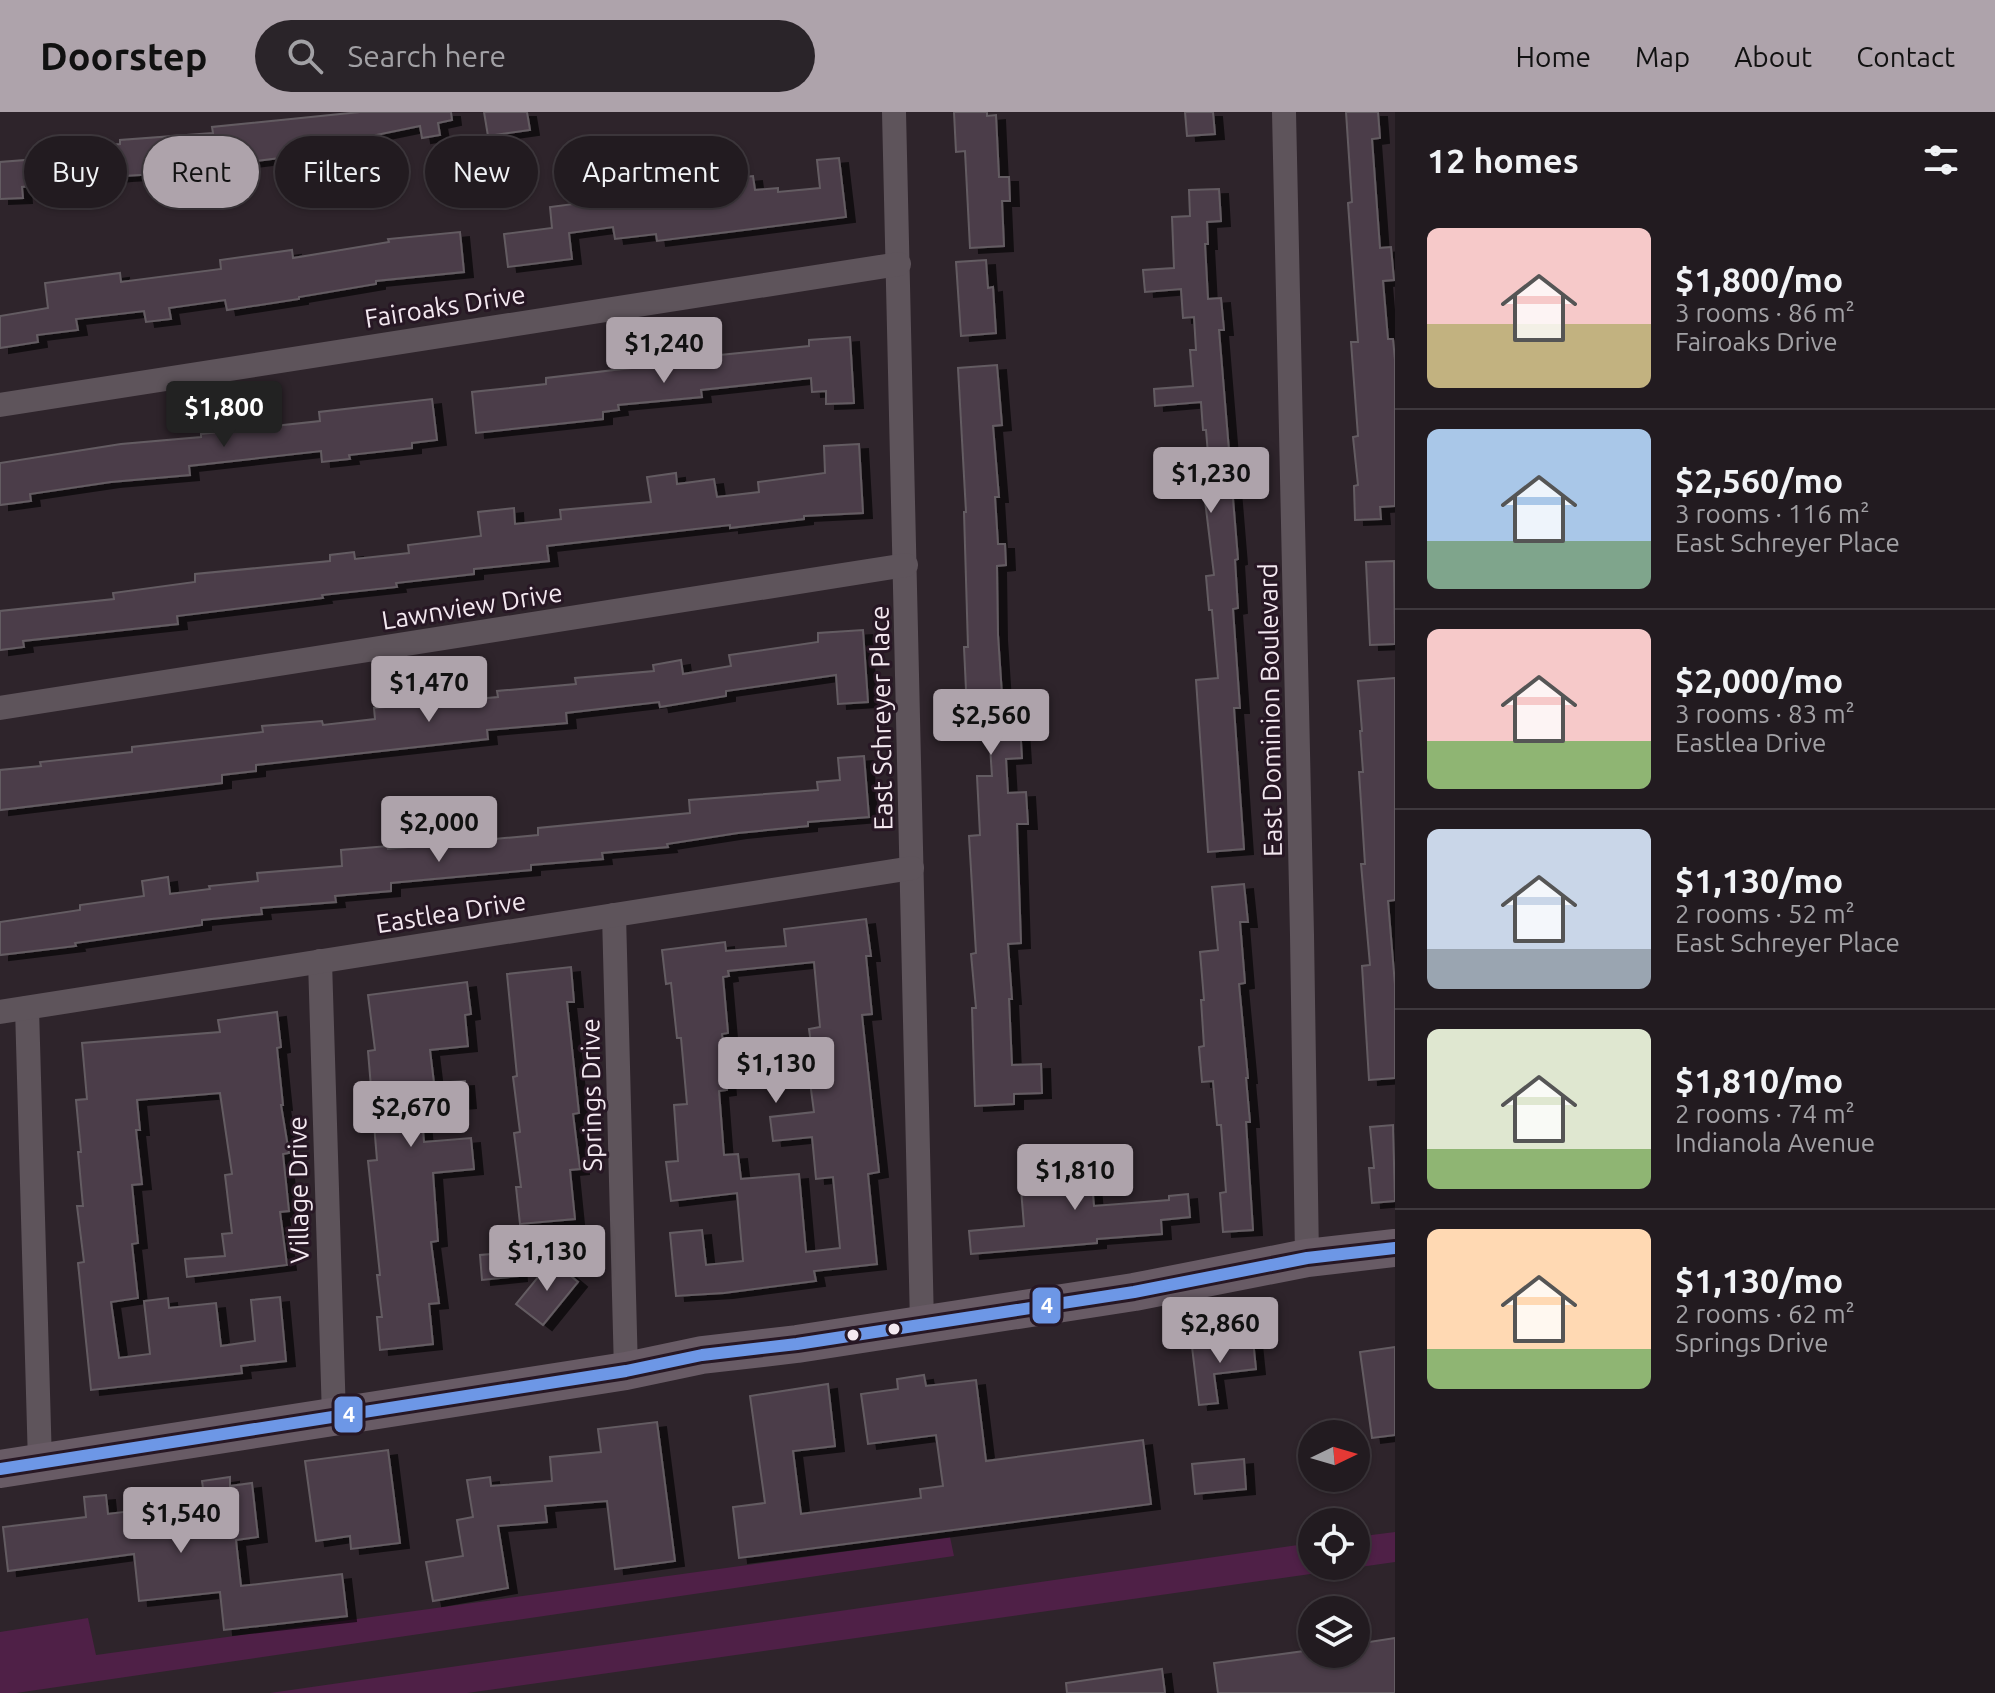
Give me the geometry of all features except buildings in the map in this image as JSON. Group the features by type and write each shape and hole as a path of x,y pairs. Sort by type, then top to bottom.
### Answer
{"main road":[{"path":"0,1469 626,1371 702,1355 797,1344 1134,1292 1307,1258 1395,1248"}],"street":[{"name":"East Schreyer Place","path":"894,112 922,1324"},
{"name":"East Dominion Boulevard","path":"1284,112 1307,1258"},
{"name":"Fairoaks Drive","path":"0,405 899,264"},
{"name":"Lawnview Drive","path":"0,708 906,565"},
{"name":"Eastlea Drive","path":"0,1012 912,868"},
{"name":"Springs Drive","path":"614,915 626,1371"},
{"name":"Village Drive","path":"320,961 334,1417"},
{"path":"27,1008 40,1463"}],"shaded area":[{"path":"1395,1532 1395,1562 1370,1566 1370,1535"},
{"path":"950,1537 954,1556 0,1693 0,1632 88,1618 96,1655"},
{"path":"1298,1545 1298,1576 467,1693 270,1693"}],"transit line":[{"name":"4","path":"0,1469 626,1371 702,1355 797,1344 1134,1292 1307,1258 1395,1248"}]}
